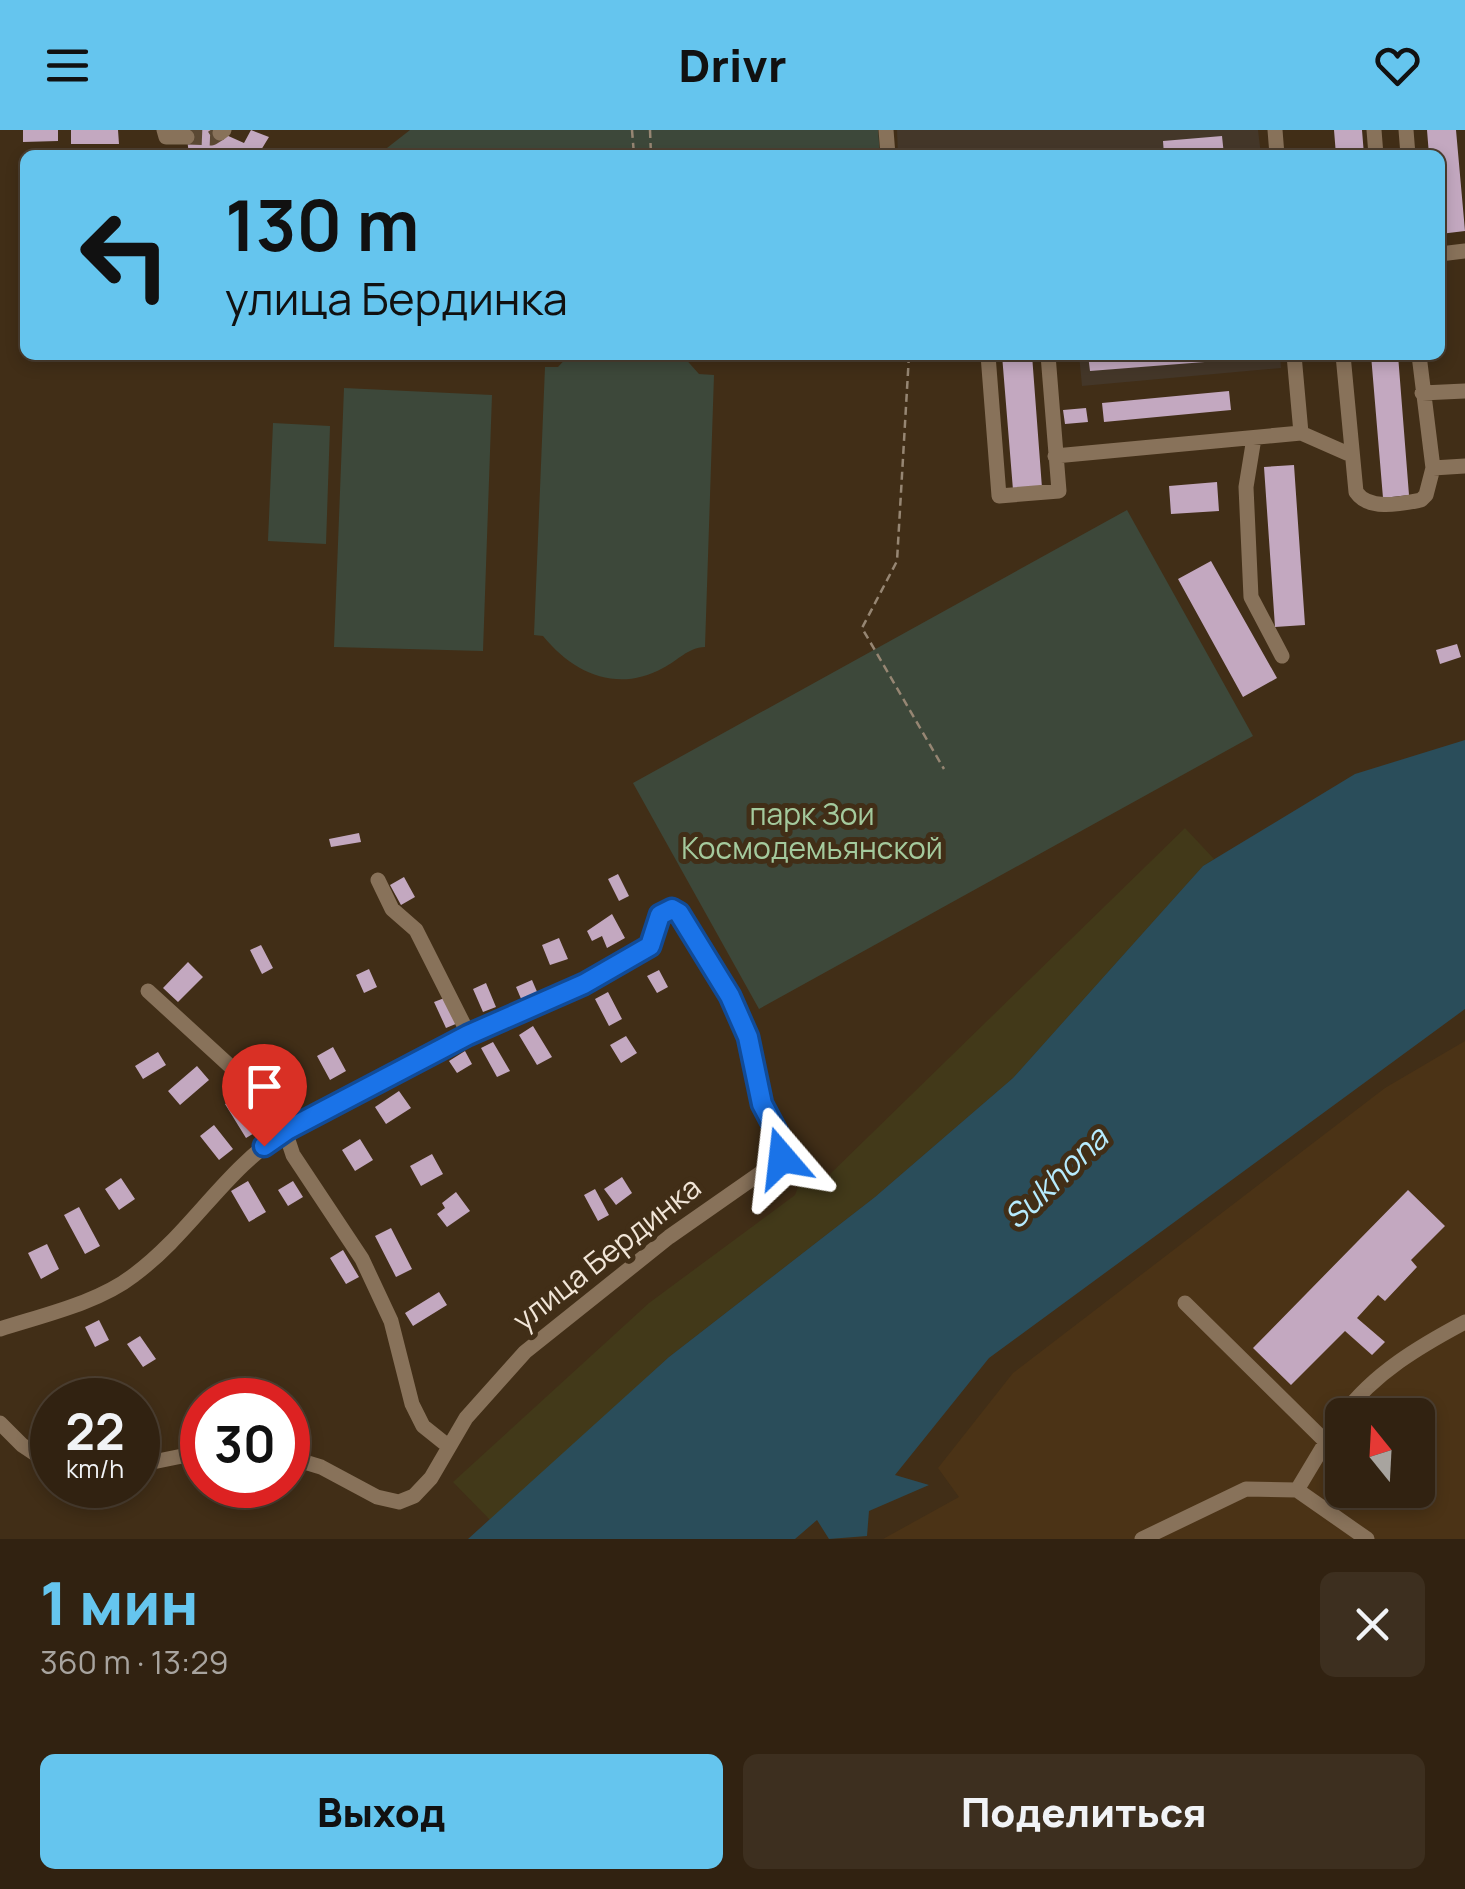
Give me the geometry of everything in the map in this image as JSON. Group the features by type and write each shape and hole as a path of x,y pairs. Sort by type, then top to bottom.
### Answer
{"street":[{"path":"164,130 166,136 187,137"},
{"path":"988,360 999,496 1060,492 1048,360"},
{"path":"1295,360 1302,433"},
{"path":"1343,360 1356,492 1368,504 1421,500 1426,495 1433,468 1419,360"},
{"path":"1422,393 1465,391"},
{"path":"1055,456 1302,433 1351,455"},
{"path":"1254,438 1246,487 1251,597 1282,656"},
{"path":"1433,468 1465,466"},
{"path":"378,880 394,912 416,930 468,1035"},
{"name":"улица Бердинка","path":"0,1329 60,1310 131,1278 167,1247 242,1164 287,1130 468,1035 584,984 650,946 660,915 672,909 689,930 742,1023 762,1104 780,1138 782,1158 669,1237 524,1352 448,1446 431,1478 414,1496 399,1502 310,1467"},
{"path":"148,990 278,1110 292,1156 362,1259 391,1321 412,1404 424,1426 448,1446"},
{"path":"1186,1303 1324,1440 1297,1490"},
{"path":"1355,1398 1418,1347 1465,1322"},
{"path":"0,1423 30,1450"},
{"path":"1142,1539 1246,1489 1297,1490 1367,1539"}],"path":[{"path":"909,360 897,560 862,628 944,769"}],"shaded area":[{"path":"897,130 1258,130 1260,150 898,150"},
{"path":"1079,360 1280,360 1281,368 1082,386"},
{"path":"1465,1041 1465,1539 883,1539 959,1497 938,1468 1013,1373 1385,1088"}],"green space":[{"path":"410,130 878,130 880,150 384,150"},
{"path":"564,360 686,360 699,374 714,375 705,647 646,675 630,679 598,676 568,661 543,636 534,635 545,367 558,367"},
{"path":"344,388 492,395 483,651 334,647"},
{"path":"273,423 330,426 326,544 268,541"},
{"name":"парк Зои Космодемьянской","path":"1127,510 1253,736 759,1009 633,783"}],"sand":[{"path":"1185,828 1214,859 1203,866 1013,1078 875,1197 669,1357 491,1521 453,1482 649,1303 795,1195 804,1172 827,1177"}],"water":[{"name":"Sukhona","path":"1465,740 1465,1009 989,1358 895,1475 929,1485 869,1511 867,1536 829,1539 817,1520 795,1539 468,1539 669,1357 875,1197 1013,1078 1203,866 1355,774"}],"building":[{"path":"23,130 58,130 58,141 23,142"},
{"path":"71,130 118,130 119,144 71,144"},
{"path":"186,130 215,130 244,143 251,130 269,137 261,150 188,150"},
{"path":"1334,130 1362,130 1364,150 1336,150"},
{"path":"1427,130 1456,130 1465,231 1445,233 1445,150 1429,150"},
{"path":"1222,136 1223,150 1164,150 1163,141"},
{"path":"1002,360 1032,360 1042,488 1013,490"},
{"path":"1089,360 1230,360 1090,371"},
{"path":"1371,360 1398,360 1409,495 1383,498"},
{"path":"1229,391 1231,410 1104,422 1102,403"},
{"path":"1086,408 1088,422 1065,424 1063,410"},
{"path":"1294,465 1305,625 1275,627 1264,467"},
{"path":"1217,482 1219,511 1171,514 1169,486"},
{"path":"1211,561 1277,678 1243,697 1178,579"},
{"path":"1457,644 1461,657 1440,664 1436,650"},
{"path":"359,833 361,842 331,847 329,839"},
{"path":"618,874 629,896 619,901 608,879"},
{"path":"404,877 415,897 401,905 390,885"},
{"path":"612,914 625,938 607,948 602,936 592,941 587,931"},
{"path":"559,938 568,959 550,965 542,945"},
{"path":"261,945 273,968 262,974 250,950"},
{"path":"188,962 203,977 178,1002 163,988"},
{"path":"369,969 377,987 364,993 356,975"},
{"path":"659,970 668,987 657,993 647,976"},
{"path":"532,980 538,994 522,1001 516,987"},
{"path":"486,983 496,1007 483,1012 473,989"},
{"path":"608,992 622,1019 609,1026 595,999"},
{"path":"447,997 458,1023 446,1028 434,1002"},
{"path":"533,1026 552,1057 537,1065 519,1035"},
{"path":"626,1036 637,1053 621,1063 610,1045"},
{"path":"493,1042 510,1071 497,1077 481,1048"},
{"path":"333,1047 346,1071 330,1080 317,1056"},
{"path":"465,1051 472,1064 457,1073 449,1061"},
{"path":"158,1052 166,1065 143,1079 135,1066"},
{"path":"197,1066 209,1080 180,1105 168,1091"},
{"path":"247,1091 268,1125 246,1138 225,1104"},
{"path":"399,1091 411,1108 386,1124 375,1107"},
{"path":"214,1125 233,1149 219,1160 200,1136"},
{"path":"360,1139 373,1160 355,1171 342,1150"},
{"path":"432,1154 443,1174 421,1186 410,1166"},
{"path":"622,1177 632,1193 616,1205 604,1189"},
{"path":"121,1178 135,1199 119,1210 105,1189"},
{"path":"248,1181 266,1212 249,1222 231,1191"},
{"path":"293,1181 303,1197 288,1206 278,1190"},
{"path":"595,1189 609,1215 598,1221 584,1195"},
{"path":"1408,1190 1445,1226 1411,1260 1417,1267 1385,1301 1378,1295 1357,1318 1385,1342 1372,1355 1345,1331 1291,1385 1253,1348"},
{"path":"456,1192 470,1211 447,1227 437,1214 445,1208 442,1203"},
{"path":"79,1207 100,1246 85,1254 64,1215"},
{"path":"391,1228 412,1269 396,1277 375,1236"},
{"path":"47,1244 59,1269 41,1279 28,1253"},
{"path":"343,1250 359,1277 346,1284 330,1258"},
{"path":"439,1292 447,1305 413,1326 405,1313"},
{"path":"99,1320 109,1340 95,1347 85,1327"},
{"path":"140,1336 156,1359 143,1367 127,1344"}],"tunnel":[{"path":"187,137 212,138 220,133"}],"route":[{"path":"264,1146 287,1130 468,1035 584,984 650,946 660,915 672,909 679,913 730,996 748,1037 762,1104 780,1138 782,1158"}]}
